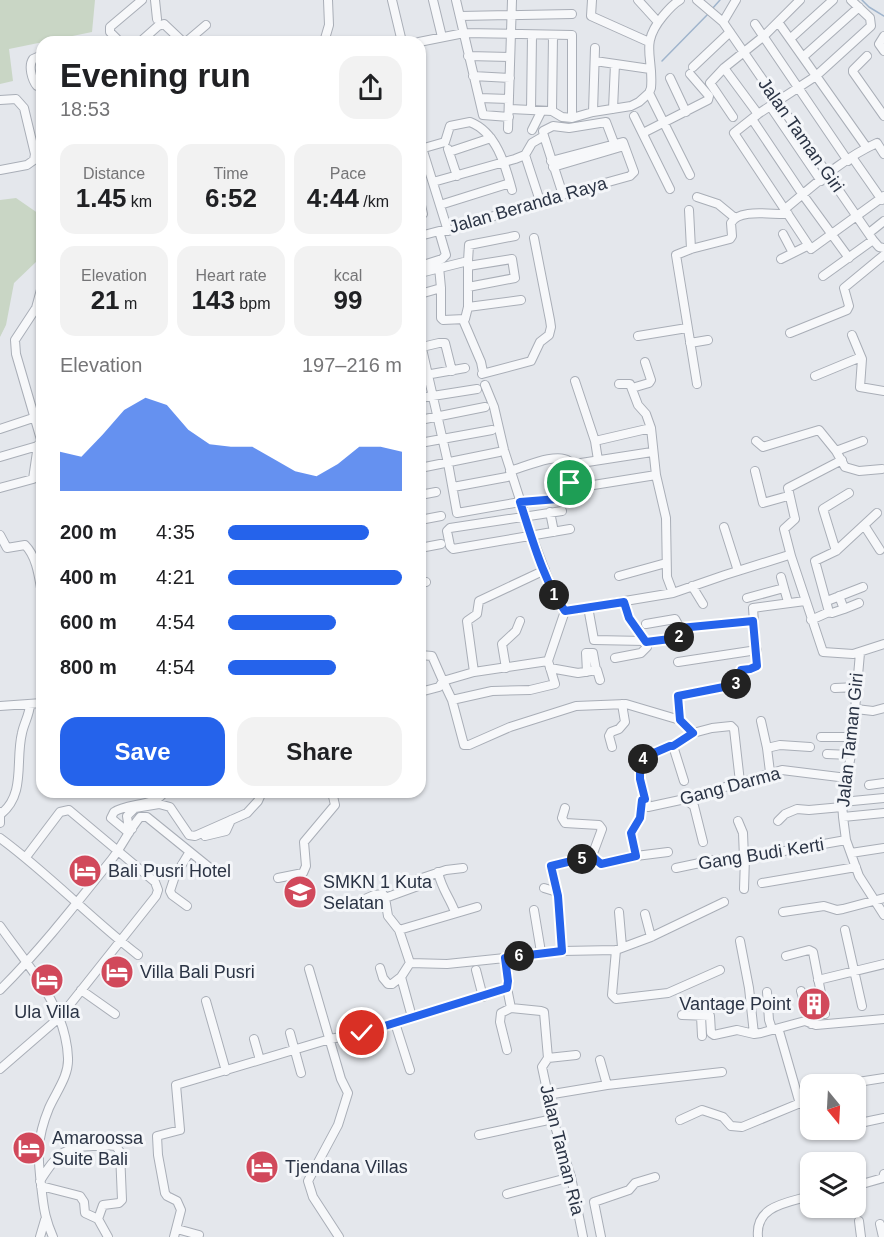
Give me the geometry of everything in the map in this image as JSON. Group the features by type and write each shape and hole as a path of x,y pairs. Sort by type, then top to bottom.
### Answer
{"street":[{"path":"114,36 110,32 110,27 142,0"},
{"path":"155,0 157,19"},
{"path":"325,36 328,0"},
{"path":"392,0 401,36"},
{"path":"433,0 442,37"},
{"path":"456,0 484,116 531,110 552,111 562,117 572,118 630,106 651,97"},
{"path":"508,129 512,0"},
{"path":"592,0 591,16 649,42"},
{"path":"638,0 658,22"},
{"path":"680,0 669,9 651,32 649,42 651,97 690,175"},
{"name":"Jalan Taman Giri","path":"697,0 721,20 871,236 879,247 884,248"},
{"path":"721,20 736,0"},
{"path":"733,117 710,84 724,68 764,36 800,0"},
{"path":"791,38 833,0"},
{"path":"755,24 800,87 850,159 883,199 812,249 807,246 734,132 755,116 800,87 816,76 871,26 870,18 852,0"},
{"path":"803,57 859,7"},
{"path":"460,16 572,14"},
{"path":"778,22 867,148"},
{"path":"147,36 164,24 178,36"},
{"path":"193,36 206,26"},
{"path":"643,133 710,98 692,71 730,32"},
{"path":"426,40 464,33 572,35 572,118"},
{"path":"531,110 532,36"},
{"path":"552,111 553,36"},
{"path":"884,36 879,44 884,51"},
{"path":"593,112 596,48"},
{"path":"468,56 510,57"},
{"path":"867,56 853,70 884,116"},
{"path":"36,58 30,65 36,85"},
{"path":"595,61 650,66"},
{"path":"613,109 615,64"},
{"path":"724,68 803,195 849,258"},
{"path":"473,76 510,78"},
{"path":"670,78 686,112"},
{"path":"479,98 509,99"},
{"path":"0,100 16,99 21,103 35,154 34,160 27,165 0,170"},
{"path":"770,106 821,181"},
{"path":"532,130 541,112"},
{"path":"634,116 670,189"},
{"path":"567,204 543,131 549,127 569,128 603,121 607,124 614,143"},
{"path":"440,205 511,186 504,163 492,138 470,122 450,126 446,142 457,176"},
{"path":"433,182 525,155 532,143 544,136"},
{"path":"449,152 492,138"},
{"path":"426,148 446,142"},
{"path":"552,164 614,143 623,142 626,146"},
{"path":"696,384 676,255 730,239 732,237 731,223 735,218 755,213 787,212 803,195 829,174 867,148 877,143 883,151"},
{"path":"552,164 626,146"},
{"name":"Jalan Beranda Raya","path":"426,234 448,231 540,201 630,176 634,171 626,146"},
{"path":"525,155 540,201"},
{"path":"426,159 448,231"},
{"path":"697,197 718,204 735,218"},
{"path":"689,210 691,249"},
{"path":"823,276 849,258 884,221"},
{"path":"426,264 442,259 446,255 439,231"},
{"path":"783,234 793,253"},
{"path":"463,320 468,307 469,246 515,236"},
{"path":"463,320 481,362 483,373 531,361 537,347 550,332 550,320 534,238"},
{"path":"781,259 807,246"},
{"path":"790,333 847,310 849,306 844,288 884,255"},
{"path":"426,271 454,264 512,259 515,278 468,287"},
{"path":"439,267 441,318 443,320 463,320"},
{"path":"426,292 441,288"},
{"path":"468,307 521,300"},
{"path":"36,315 15,340 16,354 36,410"},
{"path":"638,336 687,328"},
{"path":"852,335 861,357 860,387 884,391"},
{"path":"690,343 708,340"},
{"path":"426,344 445,343 452,371"},
{"path":"815,376 861,357"},
{"path":"632,388 651,380 645,362"},
{"path":"426,375 465,368"},
{"path":"426,380 438,416 457,513 559,498 560,490 569,486 569,461 553,458 509,474 453,487"},
{"path":"575,381 595,441 598,460"},
{"path":"619,384 627,384 632,388 638,405 646,414 651,428 652,452 666,518 666,577 673,593"},
{"path":"426,397 481,387 494,407 509,474 555,597 565,611"},
{"path":"426,419 485,407"},
{"path":"0,429 36,417"},
{"path":"595,441 651,428"},
{"path":"426,442 492,430"},
{"path":"756,441 763,447 819,430 836,451 845,467 853,471 882,470"},
{"path":"836,451 863,441"},
{"path":"0,458 36,446"},
{"path":"426,467 499,452"},
{"path":"581,463 652,452"},
{"path":"842,460 789,487 788,496 795,519 783,529 823,652 860,653"},
{"path":"0,488 33,479 36,466"},
{"path":"755,471 763,503 788,496"},
{"path":"581,487 656,475"},
{"path":"426,494 436,492"},
{"path":"836,551 824,512 825,507 849,493"},
{"path":"562,511 450,528 447,531 450,546 453,549 570,529"},
{"path":"550,512 554,532"},
{"path":"829,612 815,561 836,551 877,513"},
{"path":"426,519 441,516"},
{"path":"864,525 880,550"},
{"path":"724,527 738,571"},
{"path":"0,535 7,548 25,544 36,568"},
{"path":"426,547 441,544"},
{"path":"565,611 673,593 784,556 791,556"},
{"path":"619,576 666,563"},
{"path":"474,672 467,620 477,614 478,602 545,570"},
{"path":"781,577 788,602"},
{"path":"693,586 703,604"},
{"path":"827,601 863,587"},
{"path":"747,598 784,588"},
{"path":"839,596 844,609"},
{"path":"680,720 678,696 737,684 741,670 757,666 753,608 805,601"},
{"path":"615,658 641,653 646,649 645,642 629,618 624,602"},
{"path":"811,620 859,603"},
{"path":"588,607 594,640 645,642 680,636 680,628 675,619 646,624"},
{"path":"452,700 492,691 530,690 553,685 556,682 549,664 565,611"},
{"path":"506,668 502,644 516,631 520,621"},
{"path":"680,628 753,621"},
{"name":"Jalan Taman Giri","path":"884,644 860,653 851,755 842,804 846,840 856,867 864,885 884,915"},
{"path":"678,662 757,650"},
{"path":"587,672 586,653 593,654 600,680"},
{"path":"426,656 432,656 452,700 464,745 469,745 518,724 576,706 622,704 680,720 693,733"},
{"path":"426,690 439,687 443,681 474,672 506,668 549,664 575,673 596,670"},
{"path":"835,688 858,687"},
{"path":"0,706 36,704"},
{"path":"612,747 609,736 611,732 619,729 625,722 622,704"},
{"path":"0,823 1,813 10,807 16,794 22,734 27,723 30,705"},
{"path":"856,709 873,711 884,708"},
{"path":"761,721 770,772"},
{"path":"636,856 631,833 640,818 642,800 645,799 640,779 640,763 647,756 673,746 693,733 720,726 732,727 740,782"},
{"path":"821,737 852,737"},
{"path":"673,746 684,781"},
{"path":"767,748 810,747"},
{"path":"827,754 851,755"},
{"name":"Gang Darma","path":"645,799 646,806 649,807 686,799 782,770 847,778"},
{"path":"869,785 884,783"},
{"path":"131,831 111,818 114,812 158,798"},
{"path":"131,831 128,819 131,812 140,812 159,804 170,807 187,831 195,836 247,813 259,798"},
{"path":"278,878 303,873 306,866 304,842 336,805 334,798"},
{"path":"778,821 785,814 797,809 809,810 884,798"},
{"path":"686,799 694,806 703,842"},
{"path":"564,808 562,818 565,823 601,826 602,829 592,856"},
{"path":"0,1069 60,1017 156,896 158,890 155,882 65,809 52,820 26,858"},
{"path":"843,817 884,813"},
{"path":"0,990 28,962 77,904 118,852 141,818 147,818 210,868"},
{"path":"738,821 743,833 744,889"},
{"path":"0,838 138,955"},
{"name":"Gang Budi Kerti","path":"676,868 720,858 744,857 846,840"},
{"path":"851,853 884,848"},
{"path":"592,856 601,864 668,852"},
{"path":"187,906 170,891 175,876 189,853"},
{"path":"562,951 557,892 551,866 592,856"},
{"path":"762,883 856,867"},
{"path":"385,898 438,872 463,868"},
{"path":"438,872 443,891 455,912"},
{"path":"544,888 557,892"},
{"path":"358,902 383,894 388,916 399,930 410,963"},
{"path":"783,912 824,906 837,910 884,898"},
{"path":"410,963 441,964 541,952 619,949 651,937 724,902"},
{"path":"399,930 477,907"},
{"path":"534,910 541,952"},
{"path":"619,912 619,949 612,995 616,999 668,993 720,970"},
{"path":"645,914 651,937"},
{"path":"0,926 28,962 60,1017 68,1060 67,1072 41,1127 38,1164 40,1183 45,1220 53,1237"},
{"path":"845,930 862,1006"},
{"path":"740,941 750,988 754,1034"},
{"path":"786,956 811,951 825,1014"},
{"path":"505,958 511,1008"},
{"path":"380,968 388,984 392,984 401,977 410,963"},
{"path":"818,980 884,964"},
{"path":"309,969 341,1079 347,1087 348,1098 338,1125 310,1176 308,1184 313,1197 339,1237"},
{"path":"476,970 483,997"},
{"path":"401,977 412,1017"},
{"path":"199,1234 176,1233 181,1210 177,1201 165,1193 158,1155 157,1136 180,1130 176,1086 330,1039 362,1033 507,988"},
{"path":"81,990 115,1014"},
{"path":"801,991 811,1024"},
{"path":"680,1120 702,1110 723,1117 731,1126 742,1127 800,1104 775,1030 769,1020 767,992"},
{"path":"206,1001 226,1071"},
{"path":"507,1050 500,1017 504,1010 511,1008 544,1012 548,1058"},
{"path":"682,1015 710,1016 712,1034 737,1030 754,1034 805,1021 816,1025 884,1019"},
{"path":"701,1016 702,1036"},
{"path":"395,1023 410,1070"},
{"path":"290,1033 301,1073"},
{"path":"254,1039 260,1060"},
{"name":"Jalan Taman Ria","path":"576,1055 548,1058 542,1068 553,1119 571,1177 583,1237"},
{"path":"600,1060 607,1085"},
{"path":"547,1095 607,1085 722,1072"},
{"path":"866,1081 884,1078"},
{"path":"866,1122 884,1118"},
{"path":"479,1135 553,1119"},
{"path":"40,1183 54,1161 68,1148 116,1146 120,1152 122,1200 119,1203 103,1204 98,1219"},
{"path":"507,1194 571,1177"},
{"path":"601,1237 594,1202 628,1190 634,1183 655,1177"},
{"path":"866,1183 884,1178"},
{"path":"40,1183 80,1196 84,1202 85,1213 98,1219 108,1237"},
{"path":"758,1237 759,1222 767,1211 800,1199"},
{"path":"40,1237 45,1220"},
{"path":"859,1221 861,1237"},
{"path":"880,1224 883,1237"}],"green space":[{"path":"0,0 95,0 92,32 72,36 36,36 36,43 9,49 13,81 0,84"},
{"path":"16,198 36,212 36,262 14,283 6,325 0,337 0,200"}],"waterway":[{"path":"712,9 720,0"},
{"path":"862,0 884,16"},
{"path":"662,61 709,13"}],"place":[{"name":"Bali Pusri Hotel","path":"85,871"},
{"name":"SMKN 1 Kuta Selatan","path":"300,892"},
{"name":"Villa Bali Pusri","path":"117,972"},
{"name":"Ula Villa","path":"47,980"},
{"name":"Vantage Point","path":"814,1004"},
{"name":"Amaroossa Suite Bali","path":"29,1148"},
{"name":"Tjendana Villas","path":"262,1167"}],"route":[{"path":"362,1033 507,988 505,958 562,951 558,896 551,866 592,856 601,864 636,856 631,833 640,818 642,800 645,799 640,779 640,763 647,756 673,746 693,733 680,720 678,696 737,684 741,670 757,666 753,621 680,628 678,638 646,642 629,618 624,602 565,611 555,597 520,502 558,499 560,490 568,488 570,483"}]}
